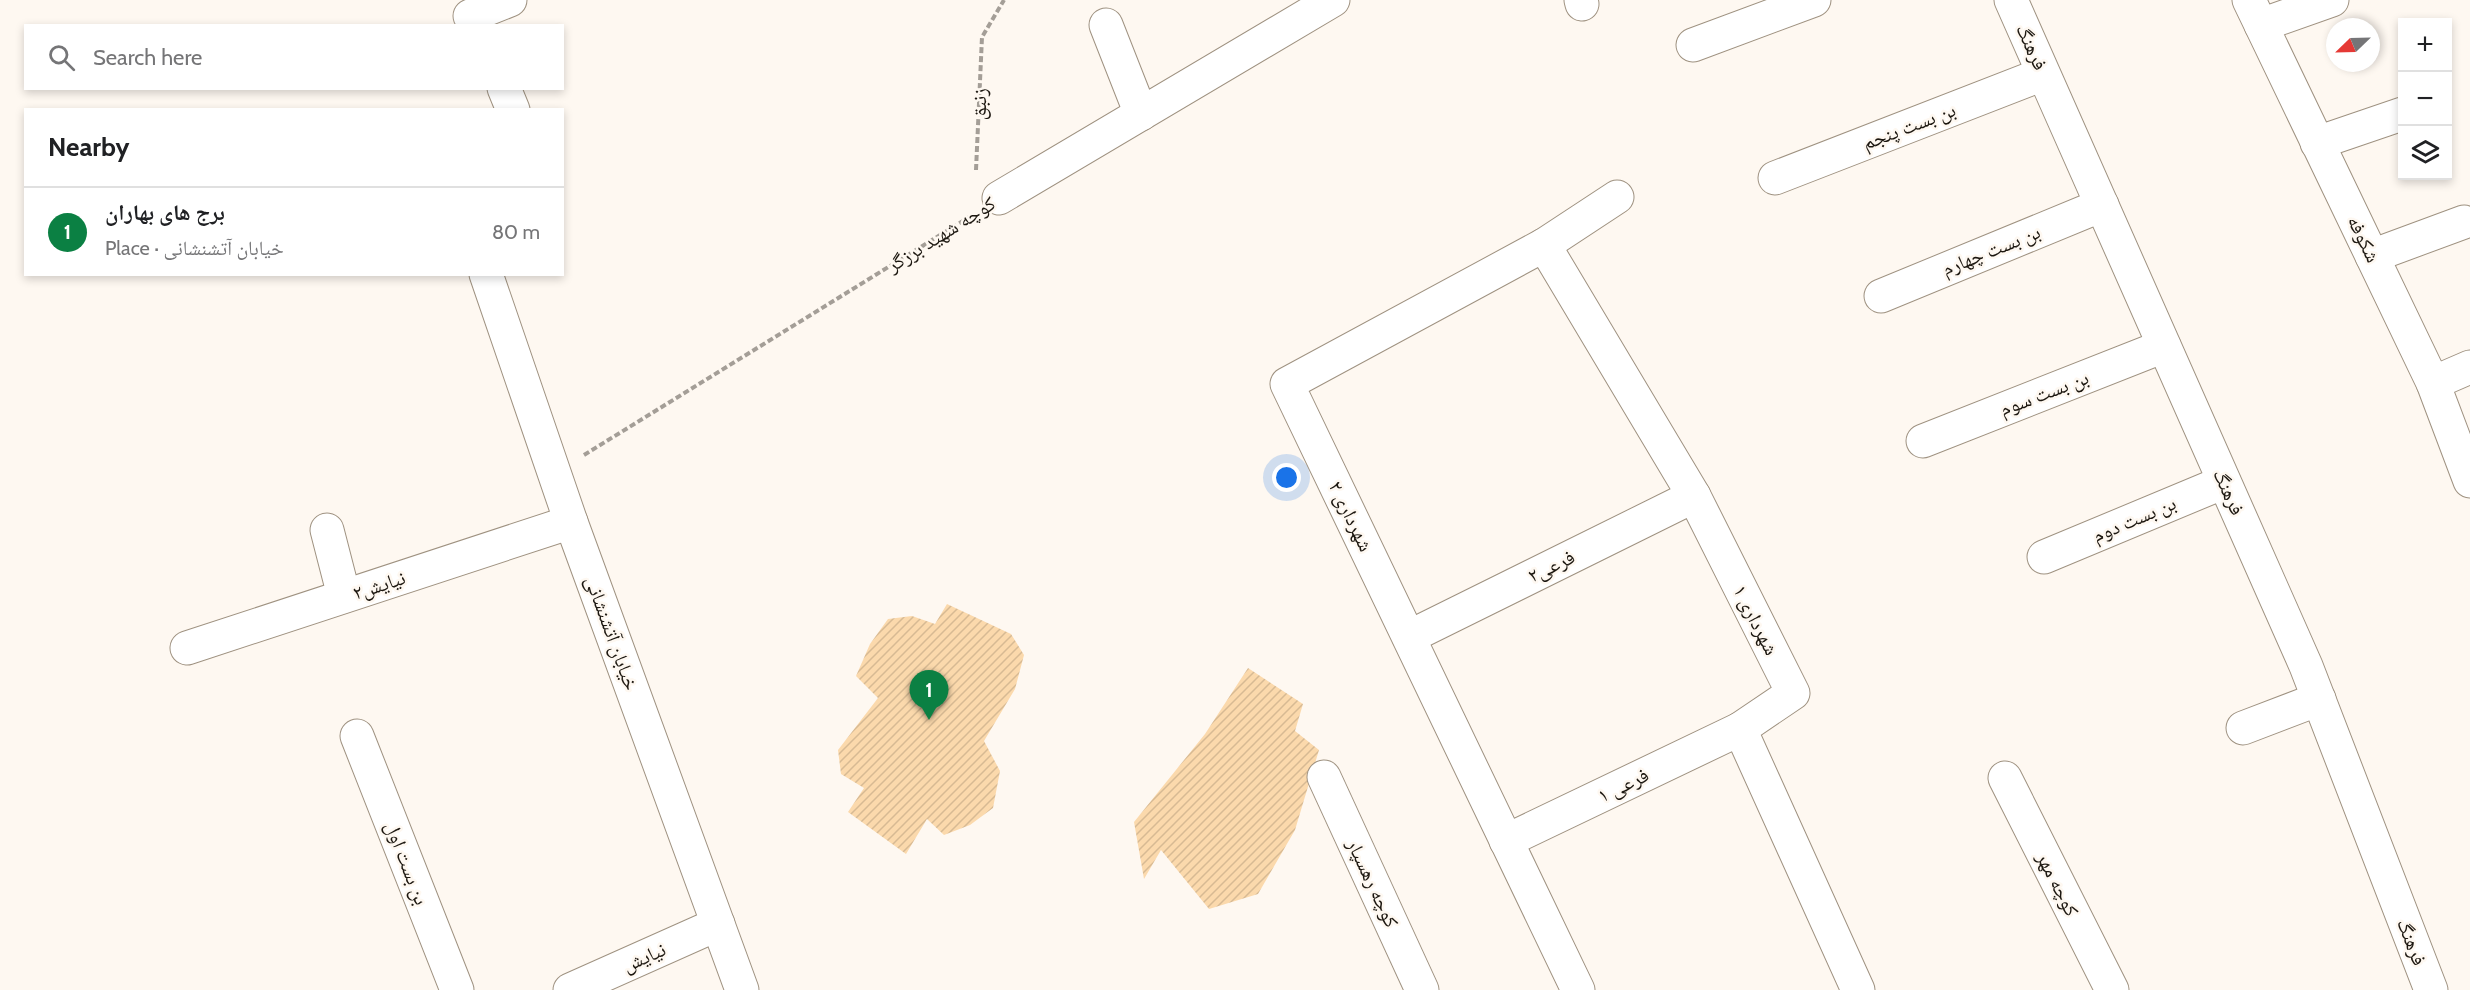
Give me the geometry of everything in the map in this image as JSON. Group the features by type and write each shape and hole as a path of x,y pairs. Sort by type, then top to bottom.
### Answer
{"street":[{"path":"469,14 510,0"},
{"name":"کوچه شهید برزگر","path":"987,188 1141,114 1333,0"},
{"path":"1692,45 1814,0"},
{"name":"فرهنگ","path":"2011,0 2319,699 2431,990"},
{"path":"2255,13 2332,0"},
{"name":"شکوفه","path":"2255,13 2433,383 2470,481"},
{"path":"1106,25 1141,114"},
{"name":"بن بست پنجم","path":"1775,178 2043,74"},
{"path":"505,90 512,108"},
{"path":"2317,143 2398,116"},
{"name":"شهرداری ۲","path":"1578,990 1287,384 1544,245 1617,197"},
{"name":"بن بست چهارم","path":"1881,296 2102,205"},
{"path":"2372,256 2464,222"},
{"name":"شهرداری ۱","path":"1544,245 1694,496 1793,693 1740,729"},
{"name":"خیابان آتشنشانی","path":"487,276 571,522 742,990"},
{"name":"بن بست سوم","path":"1923,441 2164,346"},
{"path":"2433,383 2470,367"},
{"name":"بن بست دوم","path":"2044,556 2224,482"},
{"name":"فرعی۲","path":"1409,637 1694,496"},
{"name":"نیایش۲","path":"187,648 571,522"},
{"path":"327,530 344,596"},
{"path":"2243,728 2319,699"},
{"path":"1740,729 1858,990"},
{"name":"فرعی ۱","path":"1506,841 1740,729"},
{"name":"بن بست اول","path":"357,735 457,990"},
{"name":"کوچه رهسپار","path":"1324,777 1422,990"},
{"name":"کوچه مهر","path":"2005,778 2112,990"},
{"name":"نیایش","path":"570,990 718,924"}],"path":[{"name":"زنبق","path":"987,188 982,37 1004,0"},
{"name":"کوچه شهید برزگر","path":"554,474 987,188"}],"building":[{"path":"947,604 1011,634 1024,655 1015,689 984,741 1000,771 993,808 970,825 944,835 927,819 906,854 848,812 864,788 841,774 838,750 878,698 856,676 870,644 888,619 912,616 935,624"},
{"path":"1248,668 1303,704 1295,731 1319,750 1295,830 1258,894 1209,909 1161,850 1144,879 1134,822 1205,734"}],"place":[{"name":"برج های بهاران","path":"929,720"}]}
